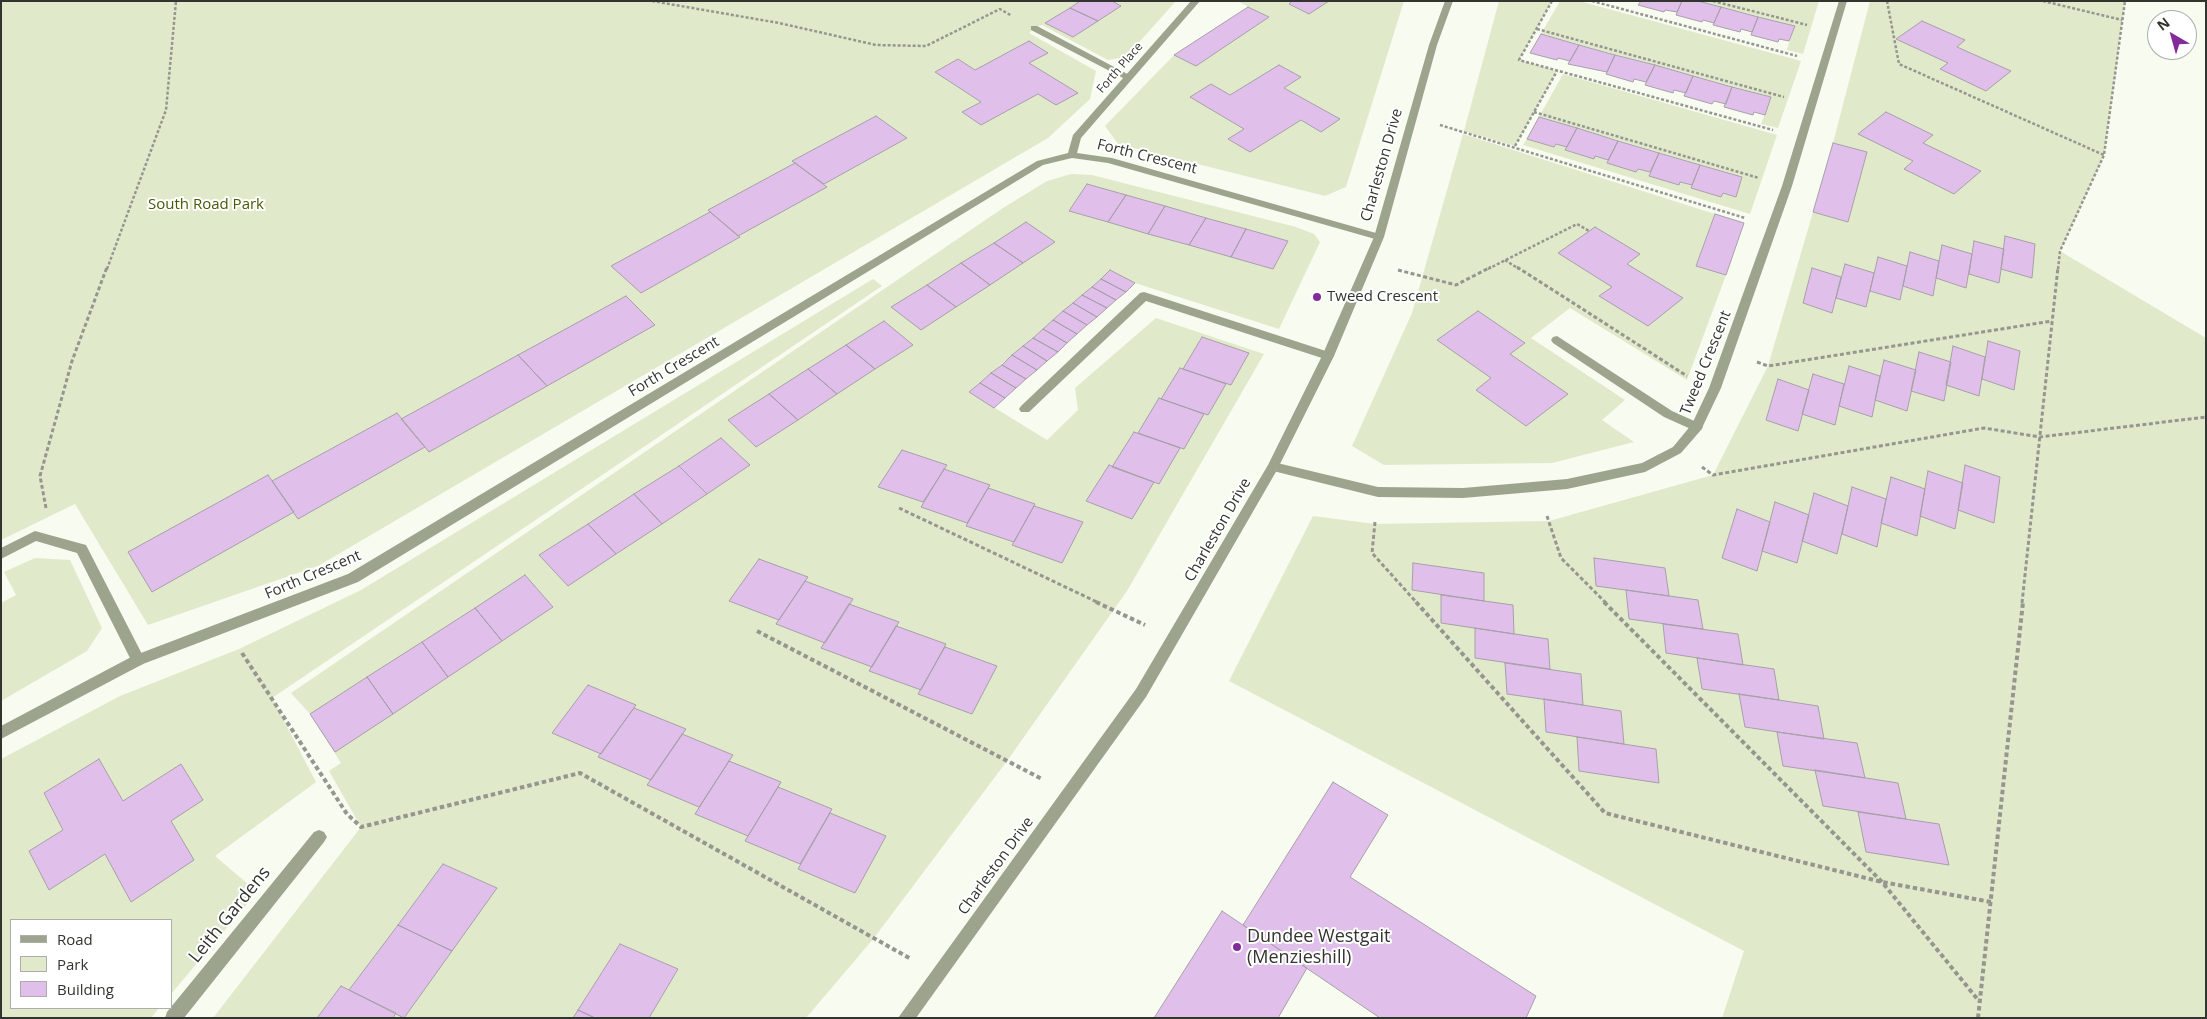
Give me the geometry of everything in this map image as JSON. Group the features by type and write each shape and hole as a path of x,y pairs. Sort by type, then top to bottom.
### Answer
{"street":[{"name":"Forth Place","path":"1072,156 1076,137 1196,1"},
{"name":"Charleston Drive","path":"906,1018 1142,693 1273,467 1328,356 1379,237 1433,45 1449,1"},
{"name":"Tweed Crescent","path":"1273,467 1378,492 1463,493 1538,488 1645,467 1677,450 1697,427 1715,388 1774,226 1842,1"},
{"path":"1034,28 1128,77"},
{"name":"Forth Crescent","path":"1,733 138,660 353,578 1040,163 1072,156 1109,160 1379,237"},
{"path":"1025,409 1144,296 1328,356"},
{"path":"1557,340 1668,414 1697,427"},
{"path":"1,554 35,536 81,549 138,660"},
{"name":"Leith Gardens","path":"173,1018 319,837"}],"path":[{"path":"35,536 47,507 40,476 72,361 166,110 176,1"},
{"path":"652,1 779,23 886,46 926,46 1000,9"},
{"path":"1552,1 1518,60 1802,138"},
{"path":"1592,1 1823,62"},
{"path":"1713,1 1833,32"},
{"path":"1887,1 1899,64 2104,155"},
{"path":"2043,1 2122,20"},
{"path":"1978,1018 2060,251 2104,155 2125,1"},
{"path":"1537,29 1812,104"},
{"path":"1514,146 1557,71"},
{"path":"1534,112 1787,186"},
{"path":"1412,119 1464,131 1774,226"},
{"path":"1368,263 1456,285 1578,224 1589,231"},
{"path":"1505,260 1688,376 1715,388"},
{"path":"1728,352 1768,366 2052,321"},
{"path":"1677,450 1713,474 1984,428 2040,437 2206,417"},
{"path":"1538,488 1561,558 1882,882 1980,1001"},
{"path":"899,508 1173,638"},
{"path":"1372,553 1605,813 1882,882 1991,902"},
{"path":"234,623 239,649 347,814 361,827 580,773 938,974"},
{"path":"757,631 1069,794"}],"green space":[{"name":"South Road Park","path":"1,1 1176,1 1126,57 1108,60 1042,25 1034,28 1029,33 1096,71 1090,99 1048,138 318,566 148,625 75,504 1,540"},
{"path":"1237,1 1404,1 1346,187 1325,196 1118,144 1105,126 1174,55 1269,17"},
{"path":"1499,1 1552,1 1519,60 1557,71 1515,146 1464,131"},
{"path":"1560,1 1579,1 1801,61 1778,128 1761,124 1771,97 1541,34"},
{"path":"1698,1 1819,1 1803,54 1787,50 1794,26"},
{"path":"1870,1 2125,1 2104,155 2060,251 2206,338 2206,1018 1722,1018 1744,951 1229,681 1313,516 1375,524 1549,521 1713,475 1768,366 1813,212 1848,222 1866,153 1833,143"},
{"path":"1563,74 1777,135 1750,214 1523,145 1527,139 1554,147 1556,144 1567,147 1566,151 1594,159 1595,156 1608,160 1607,163 1650,172 1649,176 1692,185 1691,188 1721,197 1723,193 1736,197 1742,177 1539,117"},
{"path":"1463,134 1715,214 1696,265 1726,275 1687,380 1570,308 1531,338 1625,400 1602,420 1634,442 1552,463 1384,465 1352,446 1412,313"},
{"path":"1071,174 1092,175 1296,227 1314,234 1320,242 1279,329 1135,283 1101,279 969,392 1047,440 1078,410 1075,388 1156,318 1264,354 1127,591 1007,761 874,938 806,1018 649,1018 678,969 620,944 573,1018 393,1018 496,888 444,864 349,990 341,986 317,1018 213,1018 361,827 329,771 341,763 310,714 291,693 1003,208 1047,181"},
{"path":"873,279 882,286 272,698 316,782 215,856 249,885 253,897 172,993 172,919 10,919 10,1009 158,1009 151,1018 1,1018 1,759 120,696 239,649 361,590"},
{"path":"35,558 70,560 102,628 87,651 1,701 1,603 16,595 4,572"}],"building":[{"path":"1080,1 1112,1 1121,6 1098,21 1070,8"},
{"path":"1292,1 1329,1 1309,14 1289,4"},
{"path":"1641,1 1682,1 1677,12 1665,10 1664,12 1638,5"},
{"path":"1682,1 1698,1 1721,7 1714,23 1703,20 1702,22 1676,15"},
{"path":"1248,7 1269,17 1196,66 1174,55"},
{"path":"1721,7 1758,17 1752,32 1741,29 1740,32 1713,25"},
{"path":"1070,8 1098,21 1073,37 1045,23"},
{"path":"1758,17 1795,26 1789,41 1779,39 1778,42 1751,35"},
{"path":"1922,21 1965,40 1957,47 2011,71 1986,91 1940,69 1948,63 1896,39"},
{"path":"1541,34 1579,45 1570,61 1558,58 1557,60 1530,53"},
{"path":"1029,41 1048,53 1029,63 1078,93 1056,105 1038,94 981,125 962,112 981,102 935,72 958,59 975,70"},
{"path":"1579,45 1615,55 1607,72 1568,64"},
{"path":"1615,55 1655,65 1646,82 1634,79 1633,82 1606,74"},
{"path":"1279,65 1301,77 1284,88 1340,119 1321,132 1301,120 1250,152 1228,139 1244,129 1190,97 1211,84 1230,95"},
{"path":"1655,65 1693,76 1686,93 1674,90 1673,93 1645,85"},
{"path":"1693,76 1732,87 1726,104 1714,101 1712,104 1684,96"},
{"path":"1732,87 1771,97 1765,115 1754,112 1753,115 1724,107"},
{"path":"1886,112 1933,135 1923,143 1981,171 1954,194 1904,169 1913,161 1858,134"},
{"path":"876,116 907,138 824,184 792,161"},
{"path":"1539,117 1577,128 1567,147 1556,144 1554,147 1527,139"},
{"path":"1577,128 1618,141 1608,160 1595,156 1594,159 1565,150"},
{"path":"1618,141 1659,153 1650,172 1638,169 1636,172 1607,163"},
{"path":"1833,143 1867,152 1848,222 1813,212"},
{"path":"1659,153 1700,165 1692,185 1680,182 1679,185 1649,176"},
{"path":"795,163 827,187 738,236 708,210"},
{"path":"1700,165 1742,177 1736,197 1723,193 1721,197 1691,188"},
{"path":"1087,184 1126,195 1108,222 1069,211"},
{"path":"1126,195 1165,206 1148,234 1108,222"},
{"path":"1165,206 1206,218 1189,245 1148,234"},
{"path":"710,212 740,237 641,293 611,266"},
{"path":"1715,214 1744,223 1726,275 1696,266"},
{"path":"1206,218 1246,229 1231,257 1189,245"},
{"path":"1026,222 1055,242 1023,263 994,243"},
{"path":"1595,227 1640,254 1627,264 1683,298 1648,326 1599,296 1612,287 1558,253"},
{"path":"1246,229 1288,241 1273,269 1231,257"},
{"path":"2005,236 2035,244 2032,278 2001,269"},
{"path":"1974,241 2004,249 1999,283 1969,274"},
{"path":"994,243 1023,263 990,285 961,263"},
{"path":"1942,245 1972,254 1966,288 1936,278"},
{"path":"1910,252 1939,261 1933,296 1903,286"},
{"path":"1878,257 1907,266 1900,300 1870,291"},
{"path":"961,263 990,285 956,307 927,285"},
{"path":"1845,264 1874,273 1866,307 1836,298"},
{"path":"1812,268 1841,277 1832,313 1803,303"},
{"path":"1110,270 1135,283 1126,292 1101,279"},
{"path":"1101,279 1126,292 1116,300 1092,287"},
{"path":"927,285 956,307 921,330 891,307"},
{"path":"1092,287 1116,300 1107,308 1082,295"},
{"path":"1082,295 1107,308 1097,317 1073,303"},
{"path":"626,296 655,325 547,386 518,355"},
{"path":"1073,303 1097,317 1087,325 1063,311"},
{"path":"1063,311 1087,325 1077,334 1053,320"},
{"path":"1478,311 1525,343 1510,354 1568,394 1526,426 1476,390 1491,378 1437,340"},
{"path":"1053,320 1077,334 1067,343 1043,329"},
{"path":"884,321 913,345 875,369 846,345"},
{"path":"1043,329 1067,343 1058,352 1033,338"},
{"path":"1202,337 1249,353 1231,385 1183,369"},
{"path":"1033,338 1058,352 1047,361 1023,346"},
{"path":"1988,341 2020,351 2014,390 1982,379"},
{"path":"846,345 875,369 837,394 808,369"},
{"path":"1023,346 1047,361 1037,370 1012,355"},
{"path":"1953,346 1985,357 1979,396 1946,385"},
{"path":"1919,352 1951,362 1944,401 1911,391"},
{"path":"518,355 547,386 429,452 401,419"},
{"path":"1012,355 1037,370 1026,379 1002,365"},
{"path":"1884,360 1916,370 1907,411 1875,400"},
{"path":"1002,365 1026,379 1016,388 991,373"},
{"path":"1849,366 1880,376 1872,417 1839,406"},
{"path":"1180,368 1226,384 1208,415 1161,399"},
{"path":"808,369 837,394 798,420 769,394"},
{"path":"991,373 1016,388 1005,398 980,383"},
{"path":"1813,374 1844,384 1835,425 1802,414"},
{"path":"1778,379 1809,390 1798,431 1766,420"},
{"path":"980,383 1005,398 994,408 969,392"},
{"path":"769,394 798,420 756,447 728,420"},
{"path":"1159,398 1204,414 1184,449 1138,433"},
{"path":"397,413 425,447 298,519 272,481"},
{"path":"1134,432 1180,448 1159,484 1112,467"},
{"path":"721,438 750,465 707,494 679,466"},
{"path":"902,450 947,465 923,502 878,487"},
{"path":"1109,465 1154,482 1132,519 1086,501"},
{"path":"1965,465 2000,477 1994,523 1958,510"},
{"path":"679,466 707,494 662,524 634,494"},
{"path":"944,469 990,485 967,523 921,507"},
{"path":"1928,471 1963,483 1955,529 1920,516"},
{"path":"268,475 294,512 152,592 128,552"},
{"path":"1891,477 1925,489 1917,536 1881,523"},
{"path":"1852,487 1886,499 1877,547 1842,534"},
{"path":"988,488 1035,504 1014,542 966,526"},
{"path":"1814,493 1848,506 1837,554 1802,541"},
{"path":"634,494 662,524 616,554 588,524"},
{"path":"1775,502 1809,515 1797,563 1762,551"},
{"path":"1034,506 1083,522 1062,563 1012,545"},
{"path":"1737,509 1770,522 1757,571 1722,558"},
{"path":"588,524 616,554 568,586 539,555"},
{"path":"1594,558 1665,568 1669,596 1596,586"},
{"path":"759,559 808,577 779,620 729,601"},
{"path":"1413,563 1484,573 1484,601 1412,590"},
{"path":"525,575 553,607 502,641 475,608"},
{"path":"805,581 853,599 825,643 776,624"},
{"path":"1626,590 1698,600 1703,629 1629,619"},
{"path":"1441,595 1513,605 1514,634 1441,623"},
{"path":"849,604 899,622 872,667 821,648"},
{"path":"475,608 502,641 448,677 422,642"},
{"path":"1663,624 1738,634 1743,665 1666,653"},
{"path":"896,626 946,644 921,690 869,671"},
{"path":"1475,628 1548,639 1550,669 1475,658"},
{"path":"422,642 448,677 393,714 367,677"},
{"path":"945,647 997,666 972,714 918,694"},
{"path":"1697,658 1774,669 1779,700 1702,689"},
{"path":"1505,663 1581,674 1583,705 1507,694"},
{"path":"367,677 393,714 335,752 310,714"},
{"path":"588,685 636,705 601,754 552,733"},
{"path":"1739,694 1818,706 1824,739 1745,727"},
{"path":"1544,699 1621,711 1624,744 1546,732"},
{"path":"634,708 686,729 651,780 598,757"},
{"path":"1777,732 1857,743 1865,778 1783,766"},
{"path":"682,734 733,755 699,807 647,785"},
{"path":"1577,737 1656,749 1659,783 1579,771"},
{"path":"99,759 123,801 181,764 203,800 171,821 194,860 131,902 105,854 49,890 29,851 63,830 44,793"},
{"path":"729,761 781,782 748,836 695,814"},
{"path":"1815,770 1898,783 1906,819 1823,806"},
{"path":"1333,782 1388,815 1350,877 1536,996 1526,1018 1380,1018 1243,925"},
{"path":"778,787 832,809 800,864 745,841"},
{"path":"1858,812 1939,824 1949,865 1866,852"},
{"path":"830,813 886,836 855,893 798,869"},
{"path":"443,864 497,888 452,951 398,925"},
{"name":"Dundee Westgait (Menzieshill)","path":"1222,911 1307,968 1278,1018 1154,1018"},
{"path":"398,925 452,951 404,1018 349,990"},
{"path":"620,944 678,969 649,1018 595,1018 578,1010"},
{"path":"341,986 396,1013 393,1018 317,1018"},
{"path":"578,1010 595,1018 573,1018"}],"place":[{"name":"Tweed Crescent","path":"1317,297"},
{"name":"Dundee Westgait (Menzieshill)","path":"1237,947"}]}
